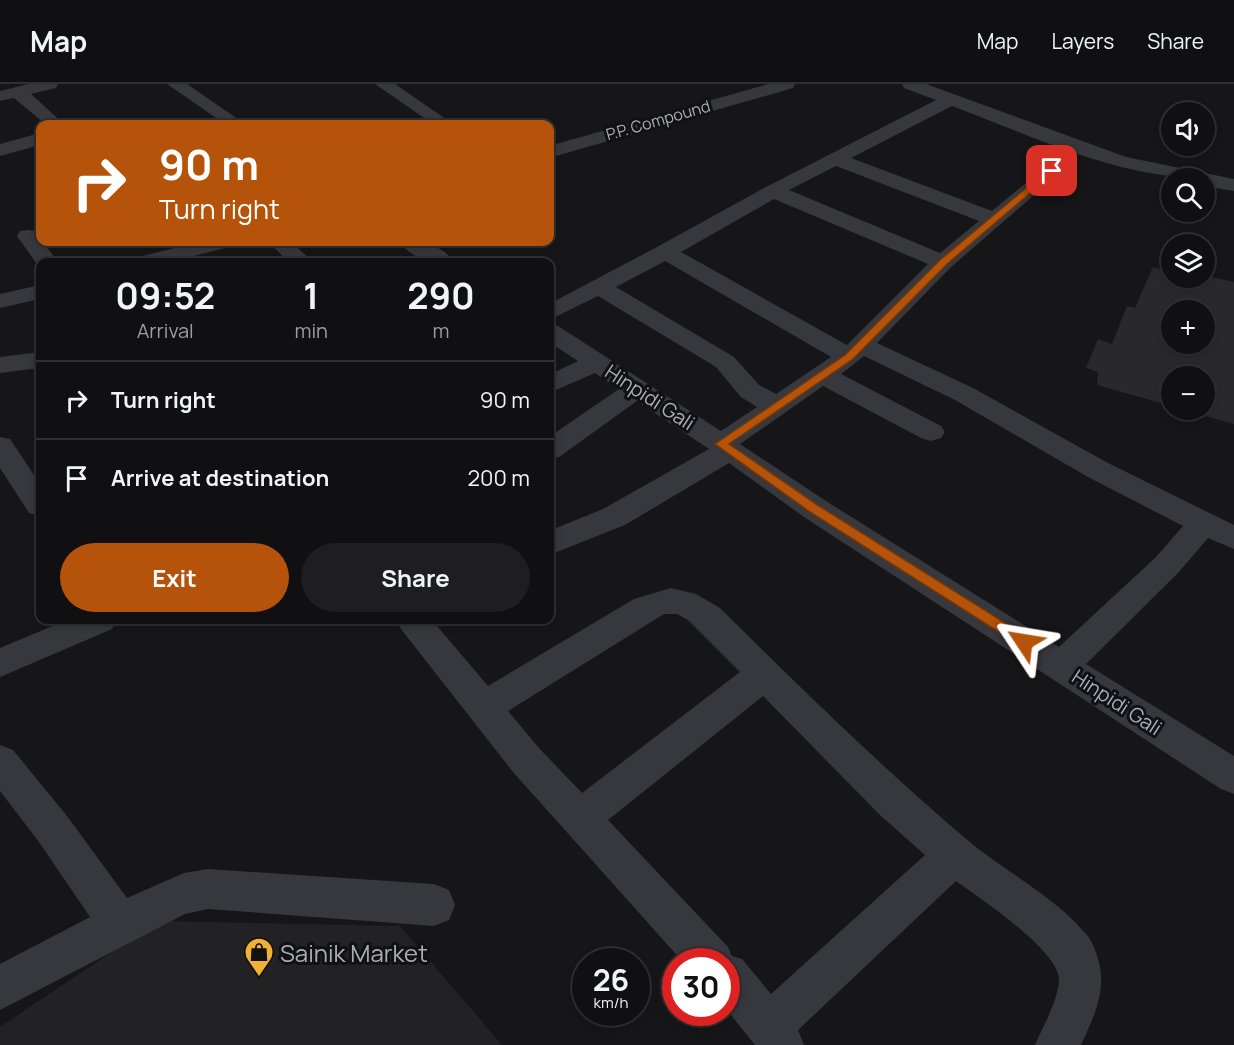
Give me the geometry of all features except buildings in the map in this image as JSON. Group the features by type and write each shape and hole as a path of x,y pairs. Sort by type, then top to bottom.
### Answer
{"street":[{"path":"0,96 50,84"},
{"path":"175,84 230,120"},
{"path":"383,84 437,120"},
{"name":"P.P. Compound","path":"554,151 767,88 788,84"},
{"path":"910,84 1094,153 1161,170"},
{"path":"18,92 50,120"},
{"path":"554,310 665,252 773,191 951,99"},
{"path":"0,150 36,140"},
{"path":"835,159 994,219"},
{"path":"554,542 614,517 726,447 776,406 855,351 943,262 1052,171"},
{"path":"1215,182 1234,185"},
{"path":"773,191 943,262"},
{"path":"28,236 44,258"},
{"path":"159,258 204,246"},
{"path":"284,246 297,258"},
{"path":"417,246 437,258"},
{"path":"665,252 855,351 964,394 1098,470 1234,538"},
{"path":"599,287 725,362 750,390 776,406"},
{"path":"0,301 36,293"},
{"name":"Hinpidi Gali","path":"554,334 726,447 815,509 1234,777"},
{"path":"0,365 36,360"},
{"path":"554,383 597,362"},
{"path":"822,375 931,432"},
{"path":"554,446 637,388"},
{"path":"0,446 36,500"},
{"path":"1062,666 1167,565 1203,523"},
{"path":"484,707 646,608 665,599 679,600 694,606 708,617 827,738 954,855 1041,919 1075,954 1081,980 1075,1008 1058,1045"},
{"path":"0,663 91,624"},
{"path":"416,624 526,760 700,948"},
{"path":"579,819 763,675"},
{"path":"0,762 53,829 120,925"},
{"path":"740,992 775,1036 954,855"},
{"path":"0,988 155,906 184,894 208,889 434,905"}],"shaded area":[{"name":"Sainik Market","path":"158,921 400,926 502,1045 0,1045 0,1027"}],"place":[{"name":"Sainik Market","path":"259,978"}],"route":[{"path":"1024,642 815,509 721,444 849,357 943,262 1052,171"}]}
